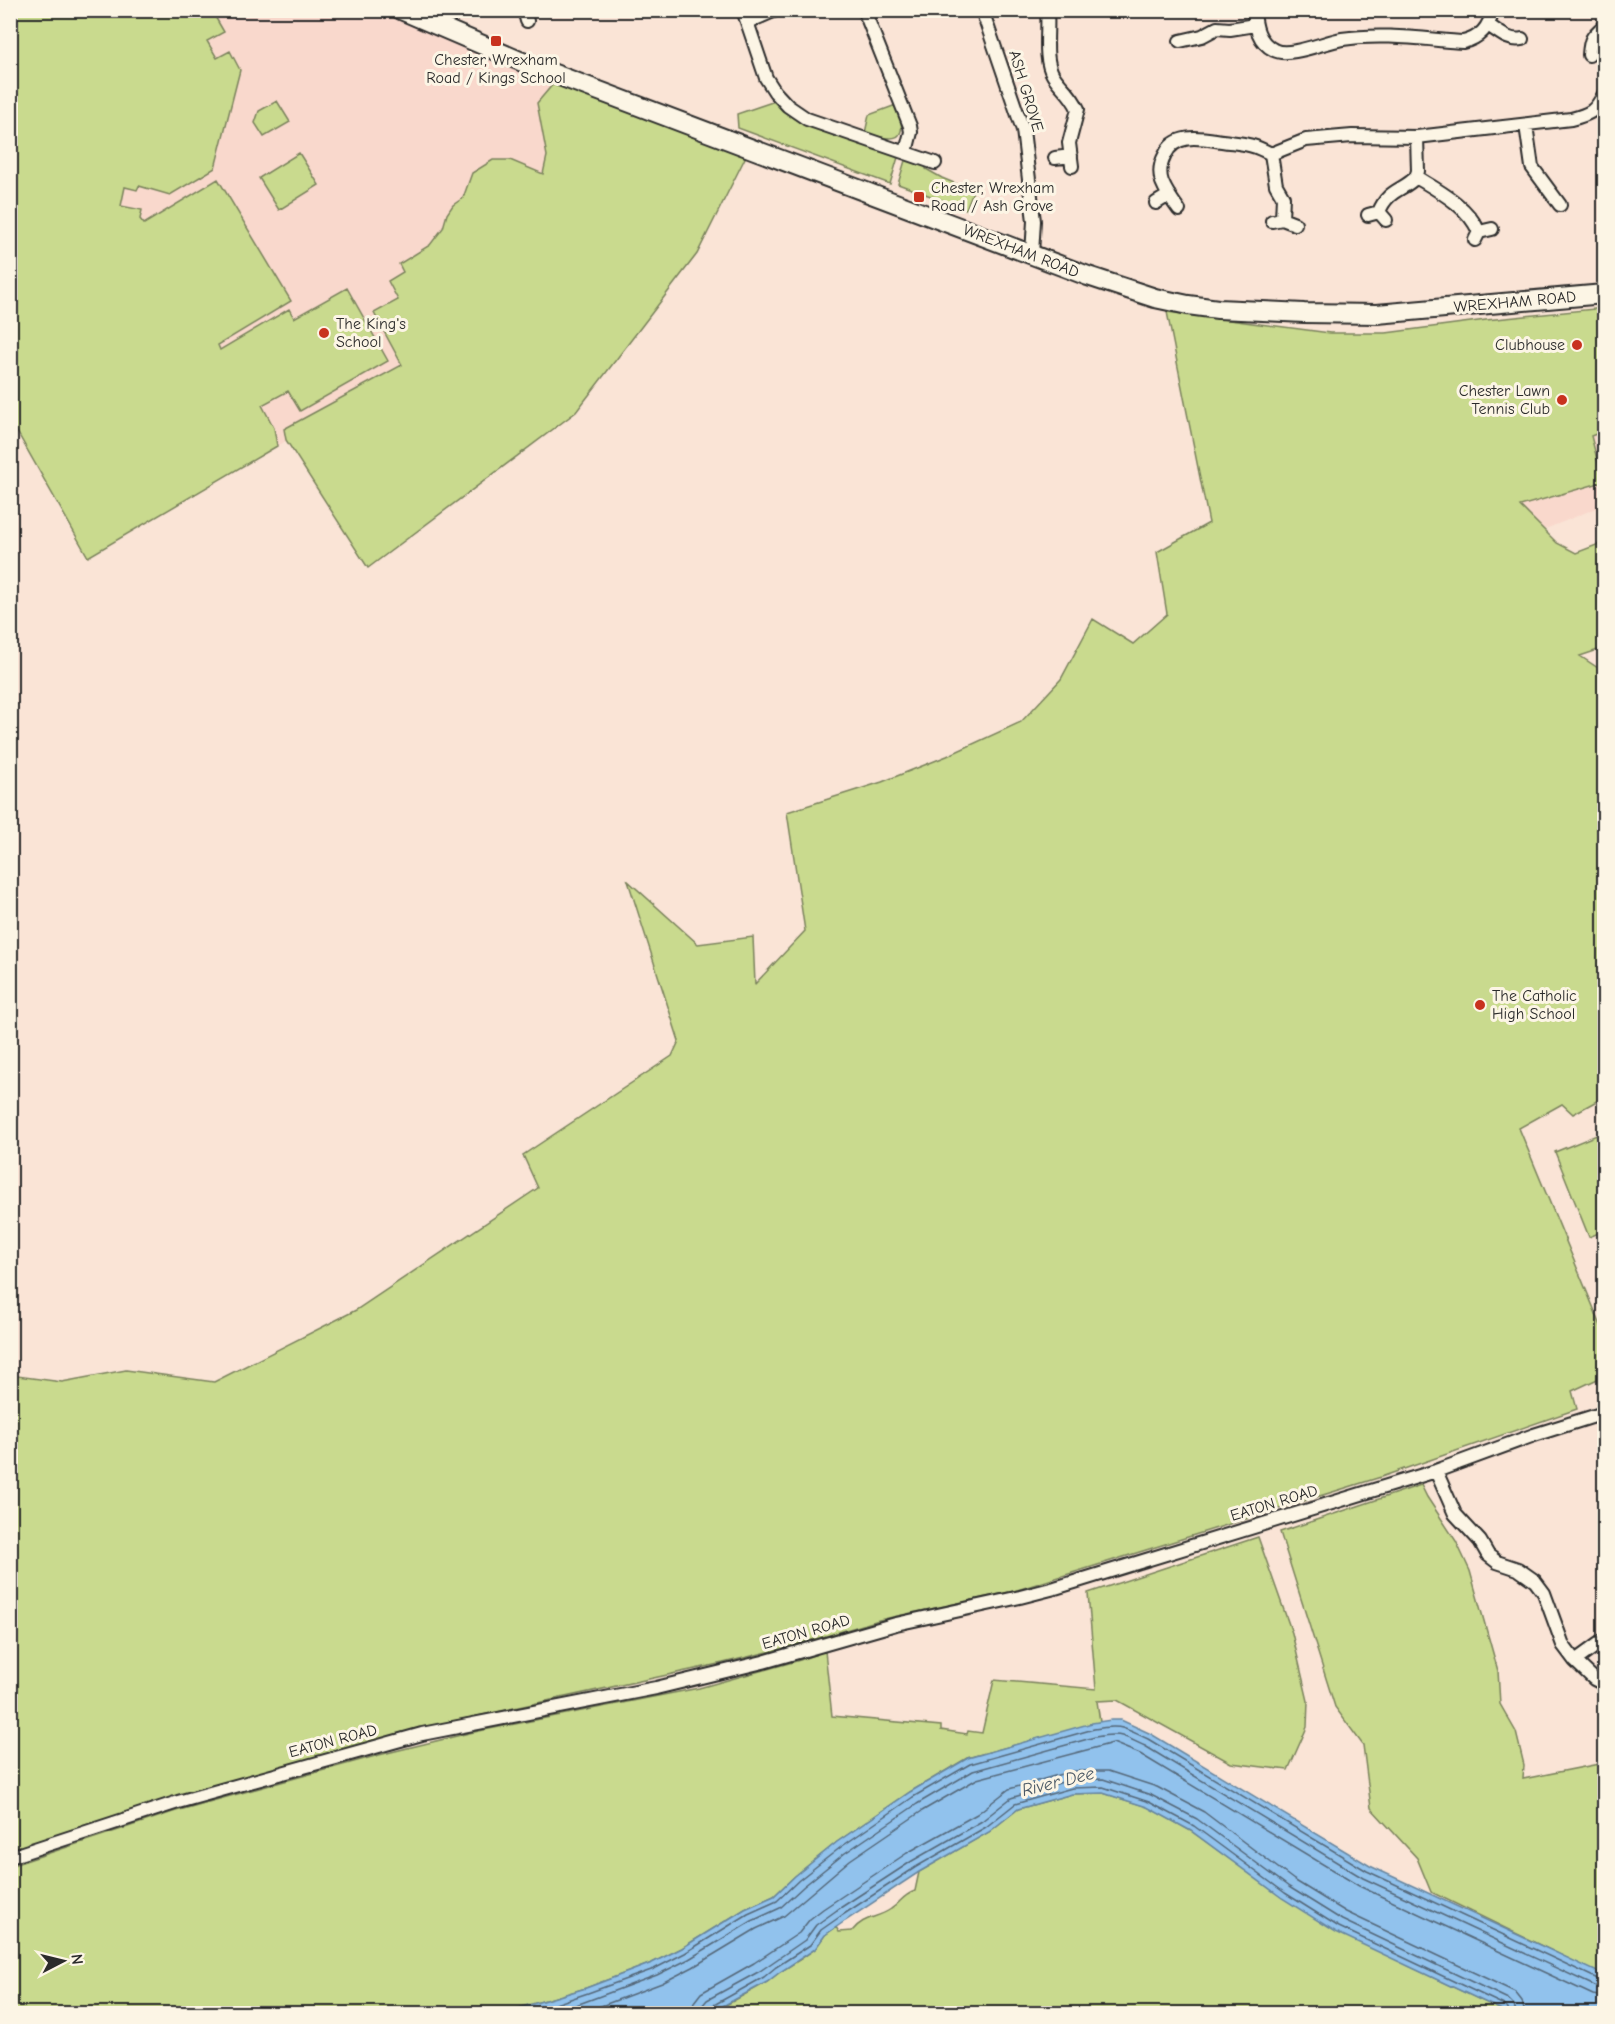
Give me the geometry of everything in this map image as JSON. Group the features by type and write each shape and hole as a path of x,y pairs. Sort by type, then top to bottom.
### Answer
{"highway":[{"name":"WREXHAM ROAD","path":"401,10 530,65 1088,276 1155,298 1218,309 1377,314 1605,294"}],"street":[{"path":"776,10 746,16 766,78 788,106 807,119 935,162"},
{"path":"864,10 910,126 911,132 906,153"},
{"name":"ASH GROVE","path":"982,10 1023,130 1034,221 1032,254"},
{"path":"1047,10 1048,61 1053,74 1069,93 1078,109 1069,143 1071,161 1055,158"},
{"path":"1254,10 1255,25 1259,36 1275,51 1285,53 1343,39 1376,36 1462,42 1473,40 1481,35 1488,25 1493,10"},
{"path":"1178,42 1202,36 1217,28 1230,29 1255,25"},
{"path":"1488,25 1509,39 1522,39"},
{"path":"1589,56 1593,35 1605,26"},
{"path":"1270,154 1306,140 1352,136 1417,137 1571,119 1601,112 1605,94"},
{"path":"1526,125 1532,167 1539,180 1560,204"},
{"path":"1179,210 1162,183 1160,174 1161,162 1170,146 1177,141 1193,137 1242,142 1256,146 1270,154 1276,185 1283,197 1277,220 1295,224"},
{"path":"1378,216 1381,206 1394,190 1416,177 1418,171 1417,137"},
{"path":"1416,177 1453,201 1474,221 1477,236 1492,229"},
{"path":"1156,203 1169,195"},
{"name":"EATON ROAD","path":"10,1857 178,1802 422,1734 656,1689 763,1662 896,1624 1037,1593 1436,1471 1534,1435 1605,1413"},
{"path":"1436,1471 1455,1514 1480,1541 1488,1555 1497,1562 1518,1569 1535,1581 1544,1593 1563,1645 1575,1661 1594,1679 1605,1684"},
{"path":"1575,1661 1605,1640"}],"shaded area":[{"name":"The King's School","path":"10,11 383,11 554,83 697,254 576,412 368,568 286,441 88,557 11,421"},
{"path":"1604,431 1604,505 1543,530 1519,506 1603,482 1591,435"}],"green space":[{"path":"10,11 218,11 213,13 224,32 207,41 217,58 230,51 240,70 215,168 170,195 139,186 137,190 125,187 121,206 142,210 140,219 144,224 218,179 291,301 218,345 220,350 289,309 294,318 347,288 388,361 300,411 288,391 262,405 274,428 277,446 88,557 11,421"},
{"path":"554,83 746,156 697,254 576,412 368,568 286,440 284,429 402,365 374,313 398,300 388,281 403,272 399,264 430,245 443,228 447,214 453,205 463,198 472,173 493,160 510,160 543,174 547,156 537,103"},
{"path":"277,101 290,122 264,137 255,123 259,111"},
{"path":"775,101 899,154 890,184 738,128 737,114"},
{"path":"896,105 902,127 897,137 884,138 865,133 869,115"},
{"path":"299,153 319,185 279,210 259,178"},
{"path":"906,157 926,166 926,169 942,178 973,191 966,209 898,184"},
{"path":"1604,308 1604,431 1591,436 1603,482 1520,506 1557,543 1576,553 1604,542 1604,648 1580,656 1604,672 1604,1097 1573,1114 1562,1104 1519,1128 1604,1333 1604,1376 1572,1391 1577,1409 1381,1477 1014,1591 879,1620 793,1646 723,1663 454,1721 233,1780 11,1850 10,1375 62,1382 126,1370 214,1382 356,1310 538,1188 523,1155 672,1056 679,1041 628,881 698,944 753,937 755,984 805,931 787,812 882,782 947,756 1021,722 1061,679 1093,619 1133,644 1167,614 1157,552 1209,523 1167,312 1330,333 1386,333"},
{"path":"1604,1132 1604,1231 1589,1237 1555,1152"},
{"path":"1421,1485 1456,1541 1470,1571 1498,1671 1500,1704 1516,1732 1524,1765 1523,1779 1604,1763 1604,1976 1431,1892 1417,1858 1371,1808 1363,1745 1335,1707 1280,1532"},
{"path":"1258,1537 1292,1633 1308,1701 1307,1727 1288,1770 1231,1763 1117,1700 1097,1701 1100,1722 967,1758 910,1792 837,1842 774,1896 745,1909 682,1948 652,1963 586,1988 502,2013 11,2013 10,1866 176,1811 379,1755 469,1733 699,1688 825,1651 832,1716 941,1726 941,1730 967,1734 968,1731 982,1733 994,1680 1096,1689 1088,1593"},
{"path":"1103,1793 1148,1807 1191,1831 1282,1897 1409,1966 1508,2013 1467,2013 1450,2006 1447,2014 710,2014 767,1982 801,1959 815,1949 825,1935 836,1927 839,1932 852,1931 866,1920 891,1909 915,1891 919,1872 989,1832 1018,1809 1072,1794"}],"water":[{"name":"River Dee","path":"1121,1720 1151,1734 1370,1866 1604,1975 1604,2013 1508,2013 1336,1932 1282,1898 1191,1831 1147,1807 1103,1793 1072,1794 1018,1809 989,1832 919,1872 845,1921 825,1935 815,1949 767,1982 710,2013 502,2013 586,1988 652,1963 682,1948 745,1909 774,1896 837,1842 910,1792 968,1758 1092,1723"}],"place":[{"name":"Chester, Wrexham Road / Kings School","path":"496,41"},
{"name":"Chester, Wrexham Road / Ash Grove","path":"919,197"},
{"name":"The King's School","path":"324,333"},
{"name":"Clubhouse","path":"1577,345"},
{"name":"Chester Lawn Tennis Club","path":"1562,400"},
{"name":"The Catholic High School","path":"1480,1005"}]}
